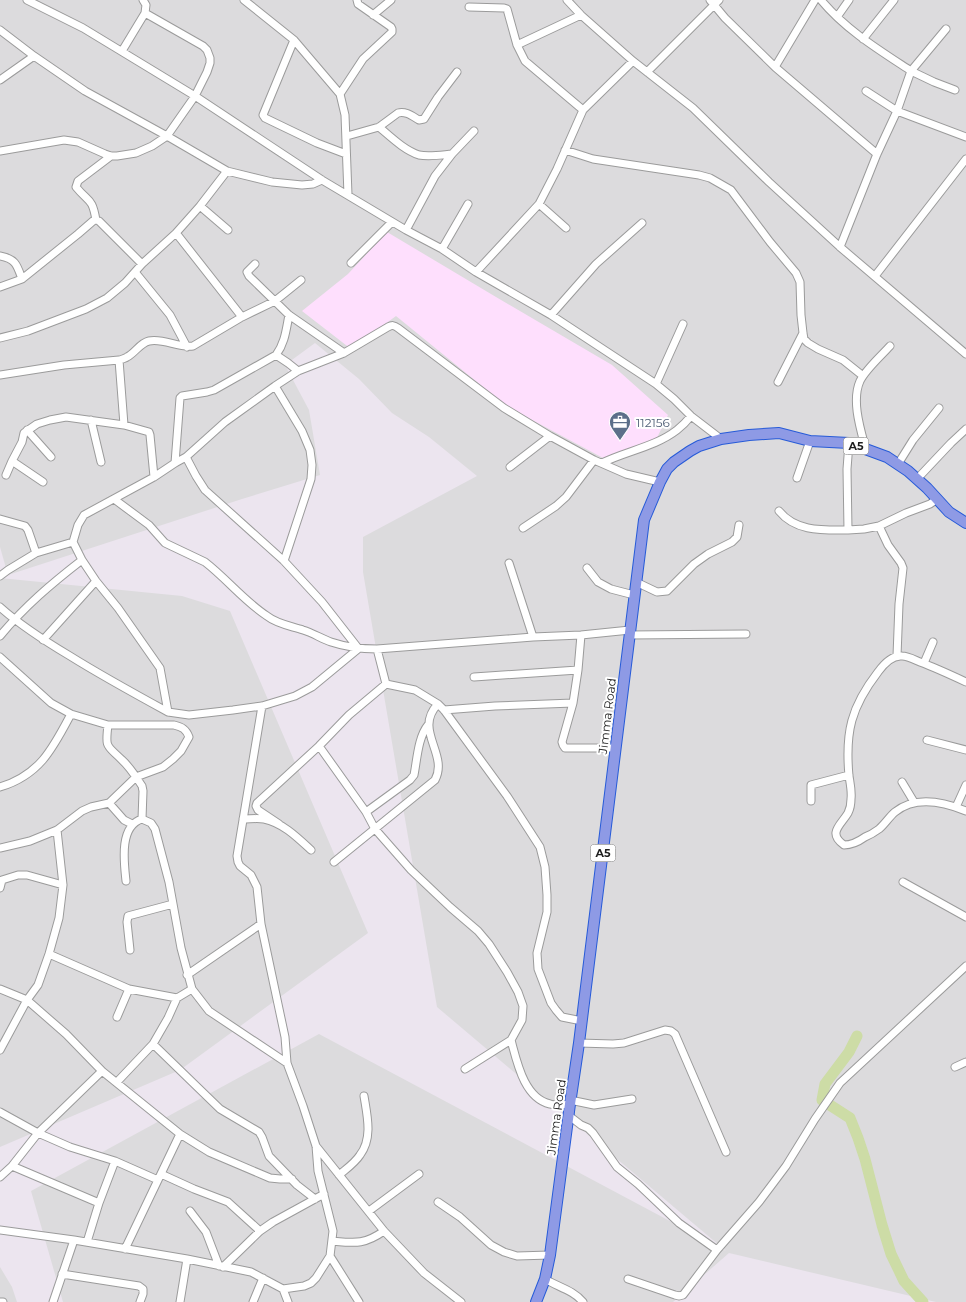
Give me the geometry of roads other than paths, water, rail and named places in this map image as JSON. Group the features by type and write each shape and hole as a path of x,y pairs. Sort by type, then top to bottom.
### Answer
{"highway":[{"name":"Jimma Road","path":"536,1302 545,1279 550,1255 582,1021 644,520 667,469 682,456 699,446 721,438 779,433 810,441 850,443 887,457 898,464 927,488 949,512 966,524"}],"street":[{"path":"27,0 83,28 122,51 195,96 322,180 392,222 442,249 476,272 551,315 656,384 674,398 691,416 721,438"},
{"path":"122,51 145,13 146,5 143,0"},
{"path":"244,0 294,40 340,94 347,136 348,195"},
{"path":"340,94 363,59 392,32 391,27 358,4 357,0"},
{"path":"373,15 391,0"},
{"path":"494,0 498,8"},
{"path":"567,0 581,15 633,61 693,108 768,182 966,354"},
{"path":"775,67 815,0"},
{"path":"821,0 837,17 863,39 911,72 955,90"},
{"path":"837,17 849,0"},
{"path":"863,39 894,0"},
{"path":"647,72 714,2 725,18 775,67 877,154"},
{"path":"469,8 507,9 517,45 525,61 583,110"},
{"path":"0,151 64,140 78,142 111,156 117,156 136,153 152,146 167,136 195,96 207,72 210,58 203,46 145,13"},
{"path":"517,45 581,15"},
{"path":"0,30 85,91 167,136 226,172 272,182 302,186 322,180"},
{"path":"840,246 911,72 946,30"},
{"path":"294,40 263,115 265,118 317,143 346,154"},
{"path":"0,80 34,56"},
{"path":"476,272 539,204 583,110 633,61"},
{"path":"347,136 380,127 401,112 406,112 419,120 424,119 457,72"},
{"path":"866,92 896,111 966,137"},
{"path":"380,127 402,146 420,155 452,154"},
{"path":"406,230 434,176 474,131"},
{"path":"564,150 593,159 699,175 710,178 731,190 796,273 800,282 804,339 818,349 843,360 863,376"},
{"path":"111,156 78,182 76,186 93,204 96,220 142,264"},
{"path":"875,276 966,159"},
{"path":"0,338 28,331 86,309 106,298 125,283 142,264 176,233 226,172"},
{"path":"442,249 468,204"},
{"path":"539,204 566,228"},
{"path":"200,206 228,230"},
{"path":"0,287 22,279 96,220"},
{"path":"351,263 392,222"},
{"path":"551,315 596,264 642,223"},
{"path":"176,233 242,317"},
{"path":"0,256 8,258 17,264 22,279"},
{"path":"255,264 248,270 247,274 289,315 344,353"},
{"path":"135,272 170,314 187,347"},
{"path":"0,375 64,365 119,360 150,341 187,347 193,346 242,317 275,301 301,280"},
{"path":"175,463 180,398 214,390 276,355 282,348 289,315"},
{"path":"656,384 683,324"},
{"path":"168,712 160,668 118,608 96,581 73,542 80,520 186,457 225,422 298,371 344,353 388,326 395,326 504,408 550,436 594,460 632,476 660,482"},
{"path":"778,382 803,333"},
{"path":"866,450 857,417 857,390 863,376 890,346"},
{"path":"276,355 298,371"},
{"path":"119,360 124,425"},
{"path":"275,386 306,440 310,450 312,472 284,560"},
{"path":"898,464 913,440 939,408"},
{"path":"602,463 668,436 678,430 691,416"},
{"path":"6,475 27,430 37,424 66,417 124,425 146,431 150,434 154,477"},
{"path":"91,420 101,462"},
{"path":"917,479 966,429"},
{"path":"27,430 51,456"},
{"path":"510,467 550,436"},
{"path":"797,478 810,441"},
{"path":"848,530 847,469 850,443"},
{"path":"186,457 205,490 284,560 322,602 358,649"},
{"path":"523,528 566,497 594,460"},
{"path":"12,461 43,482"},
{"path":"114,499 149,525 169,546 205,562 268,618 305,630 332,642 358,649 630,632 746,634"},
{"path":"779,511 788,520 802,527 817,530 864,529 879,526 930,504 936,499"},
{"path":"0,519 25,526 36,553"},
{"path":"636,582 657,592 667,591 694,564 708,554 732,542 737,537 739,525"},
{"path":"879,526 888,545 903,568 899,604 897,656"},
{"path":"0,576 36,553 73,542"},
{"path":"0,636 14,619 47,588 82,560"},
{"path":"509,563 533,637"},
{"path":"587,568 598,582 611,589 634,595"},
{"path":"43,640 96,581"},
{"path":"0,607 43,640 120,686 168,712 189,716 262,706 295,696 312,687 358,649"},
{"path":"581,635 573,703 562,742 565,748 616,748"},
{"path":"924,663 933,642"},
{"path":"377,649 386,684"},
{"path":"966,682 924,663 897,656 891,659 876,674 860,698 853,713 848,733 851,805 849,812 836,829 836,832 838,840 844,845 858,842 878,829 895,812 914,802 937,803 966,811"},
{"path":"0,848 30,841 57,830 82,811 109,803 136,777 163,767 173,760 189,737 182,727 174,725 108,726 71,714 51,703 1,660"},
{"path":"474,677 578,670"},
{"path":"386,684 415,690 438,704 444,710 507,796 540,847 547,895 547,912 537,953 538,969 551,1003 556,1010 562,1017 582,1021"},
{"path":"311,850 297,837 258,810 257,803 319,746 349,715 386,684"},
{"path":"444,710 573,703"},
{"path":"334,862 435,780 438,775 438,763 428,720 438,704"},
{"path":"0,1230 87,1242 251,1272 283,1289 311,1283 330,1256 332,1231 318,1172 316,1146 287,1063 285,1037 261,924 257,887 251,875 240,866 237,856 262,706"},
{"path":"0,787 26,775 45,759 71,714"},
{"path":"366,812 414,776 421,737 428,725"},
{"path":"108,726 107,744 142,786 142,818"},
{"path":"927,740 966,750"},
{"path":"319,746 366,812 375,829 411,870 478,931 507,972 518,992 523,1006 522,1020 511,1040 465,1069"},
{"path":"811,801 811,785 849,775"},
{"path":"902,782 914,802"},
{"path":"956,807 966,785"},
{"path":"109,803 124,820 132,824"},
{"path":"126,881 124,848 127,836 132,824 142,818 151,823 155,829 169,882 180,948 192,989 208,1011 287,1063"},
{"path":"244,819 262,819 279,824"},
{"path":"0,1050 26,1000 38,985 59,918 63,885 57,830"},
{"path":"1,882 18,875 27,875 63,885"},
{"path":"903,882 965,915"},
{"path":"130,950 128,916 173,904"},
{"path":"187,975 261,924"},
{"path":"49,954 129,989 177,998"},
{"path":"628,1279 679,1296 683,1295 717,1250 759,1202 786,1166 840,1083 966,966"},
{"path":"0,988 26,1000 66,1034 102,1071 180,1134 208,1152 270,1178 280,1180 292,1179"},
{"path":"117,1017 129,989"},
{"path":"117,1082 152,1044 168,1018 177,998 192,989"},
{"path":"579,1043 624,1043 665,1030 671,1031 675,1034 726,1152"},
{"path":"511,1040 523,1077 539,1101 551,1105 570,1106 632,1100"},
{"path":"152,1044 220,1108 259,1132 269,1156 297,1185 315,1199"},
{"path":"955,1067 966,1062"},
{"path":"0,1178 38,1133 102,1071"},
{"path":"339,1175 360,1155 366,1142 369,1128 364,1096"},
{"path":"570,1106 581,1125 593,1133 617,1167 638,1184 678,1223 717,1250"},
{"path":"0,1112 38,1133 70,1147 115,1161 228,1202 260,1231"},
{"path":"125,1249 180,1134"},
{"path":"316,1146 384,1232 424,1274 461,1302"},
{"path":"87,1242 99,1202 115,1161"},
{"path":"12,1166 99,1202"},
{"path":"369,1211 419,1174"},
{"path":"221,1266 260,1231 324,1194"},
{"path":"438,1202 460,1217 492,1245 504,1252 517,1256 550,1255"},
{"path":"190,1211 206,1232 221,1266"},
{"path":"332,1241 363,1243 384,1232"},
{"path":"53,1302 74,1240"},
{"path":"330,1256 359,1302"},
{"path":"180,1302 187,1259"},
{"path":"62,1274 139,1286 143,1294 140,1302"},
{"path":"253,1302 263,1278"},
{"path":"545,1279 556,1286 571,1291 583,1302"},
{"path":"283,1289 288,1302"}],"waterway":[{"path":"857,1036 849,1052 825,1084 822,1100 850,1118 865,1159 891,1254 904,1281 923,1302"}],"place":[{"name":"112156","path":"620,441"}]}
